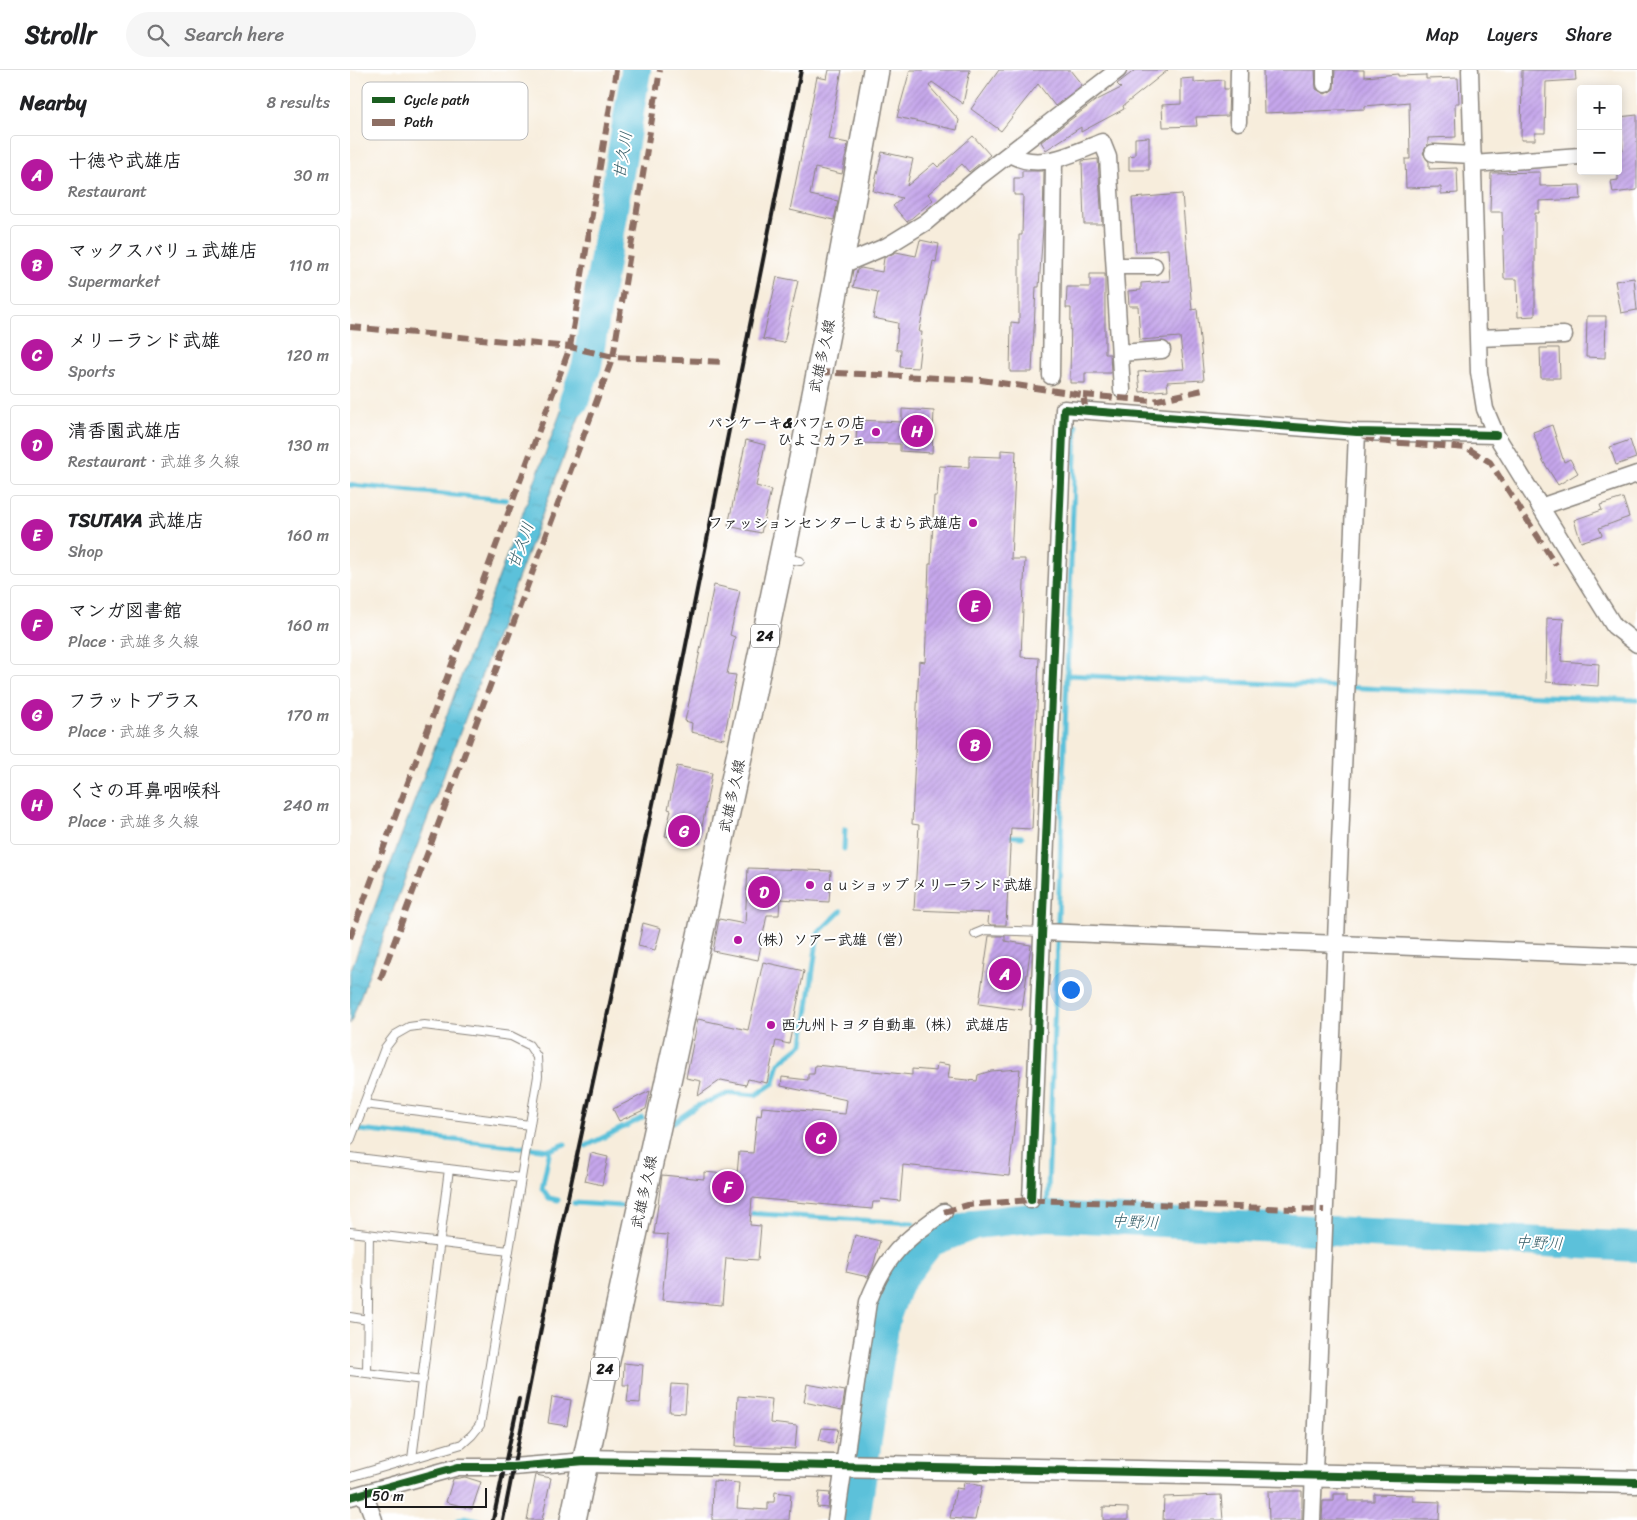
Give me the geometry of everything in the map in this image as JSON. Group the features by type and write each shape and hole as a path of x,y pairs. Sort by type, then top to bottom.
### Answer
{"main road":[{"name":"武雄多久線","path":"573,1520 640,1208 739,765 791,559 876,70"}],"street":[{"path":"842,266 887,246 926,222 1118,70"},
{"path":"1238,122 1239,70"},
{"path":"1470,70 1478,338 1485,409 1496,435 1614,626 1637,644"},
{"path":"1010,154 1019,159 1054,161 1102,142 1108,157 1122,390"},
{"path":"1433,153 1473,160 1577,156"},
{"path":"1051,376 1054,161"},
{"path":"1114,266 1154,266"},
{"path":"1478,338 1564,335"},
{"path":"1120,354 1162,350"},
{"path":"1031,1200 1044,932 1064,409 1357,432 1496,435"},
{"path":"1312,1520 1357,432"},
{"path":"1540,507 1637,474"},
{"path":"1044,932 1637,956"},
{"path":"836,1520 846,1465 868,1302 878,1275 901,1243 944,1212"},
{"path":"374,1520 357,1495 458,1467 513,1467 585,1461 1313,1474 1637,1482"}],"lane":[{"path":"974,934 985,930 1044,932"},
{"path":"350,1141 385,1048 395,1035 409,1027 424,1025 511,1036 529,1045 537,1057 538,1076 480,1424 462,1444 350,1477"},
{"path":"364,1104 530,1124"},
{"path":"350,1157 521,1178"},
{"path":"412,1459 449,1169"},
{"path":"350,1232 509,1251"},
{"path":"368,1373 369,1235"},
{"path":"350,1318 368,1320"},
{"path":"350,1371 422,1380"}],"water":[{"path":"580,361 599,364 350,1024 350,972"}],"building":[{"path":"829,70 842,70 828,139 848,143 842,174 815,168 810,195 838,201 834,220 790,210 817,77 827,79"},
{"path":"910,70 970,70 963,104 932,82 929,86 959,120 957,130 897,117"},
{"path":"999,70 1070,70 1082,85 1055,106 1038,84 1001,131 971,109"},
{"path":"1135,70 1168,70 1123,106 1124,109 1081,132 1081,127 1046,150 1041,142 1095,101 1121,88 1117,84"},
{"path":"1263,70 1315,70 1316,89 1325,94 1334,89 1335,70 1364,70 1364,77 1398,74 1398,76 1426,75 1426,79 1458,78 1459,103 1455,103 1456,137 1428,138 1428,144 1423,153 1429,162 1429,169 1457,168 1458,193 1441,194 1441,187 1406,188 1405,159 1410,159 1409,102 1365,106 1365,109 1264,113"},
{"path":"1522,70 1575,70 1576,80 1546,82 1545,133 1535,133 1535,140 1521,140"},
{"path":"1194,78 1194,82 1224,80 1224,89 1229,89 1228,116 1196,117 1197,126 1163,127 1162,105 1181,104 1181,79"},
{"path":"1637,115 1637,190 1613,193 1611,181 1618,180 1618,175 1622,175 1622,117"},
{"path":"973,136 990,155 969,172 962,164 928,194 933,200 907,222 893,206 902,198 873,191 882,152 913,159 907,186 934,163 938,167"},
{"path":"1149,137 1149,170 1129,170 1129,156 1135,155 1135,138"},
{"path":"1098,159 1102,224 1084,224 1082,161"},
{"path":"1022,171 1044,171 1043,228 1039,287 1036,287 1032,372 1010,372 1011,322 1019,323 1019,235 1022,235 1023,195 1014,195 1014,178 1022,178"},
{"path":"1540,172 1540,186 1580,185 1581,199 1539,201 1539,213 1535,213 1535,316 1518,317 1517,279 1504,279 1502,212 1490,212 1491,173"},
{"path":"1182,194 1192,310 1197,309 1204,380 1167,382 1168,390 1140,392 1138,372 1184,369 1180,337 1140,340 1138,306 1129,306 1128,291 1141,290 1141,283 1170,281 1168,249 1136,252 1132,198"},
{"path":"920,240 939,244 936,262 933,261 919,332 922,332 918,368 900,367 901,350 896,350 898,323 873,318 878,292 853,287 857,270 861,268 882,272 884,258 896,252 916,256"},
{"path":"1090,274 1105,274 1105,354 1110,354 1111,373 1085,373 1085,383 1070,383 1071,308 1066,308 1067,287 1090,287"},
{"path":"777,277 798,281 784,343 763,339"},
{"path":"1634,278 1637,310 1621,313 1615,281"},
{"path":"1587,316 1606,316 1605,358 1586,357"},
{"path":"1540,348 1559,348 1560,378 1541,378"},
{"path":"902,409 934,411 932,453 900,451 900,444 856,443 857,420 902,422"},
{"path":"1552,425 1564,462 1570,459 1578,473 1558,485 1543,461 1533,432"},
{"path":"746,440 765,445 756,486 771,490 761,533 728,526"},
{"path":"1630,440 1636,458 1616,465 1610,447"},
{"path":"1001,450 1016,451 1011,559 1025,559 1021,657 1039,658 1032,829 1011,828 1006,925 991,925 988,923 989,913 914,910 919,825 912,824 919,661 925,662 929,564 931,564 934,496 937,496 939,466 969,467 969,456 1001,457"},
{"path":"1623,498 1629,517 1599,528 1602,535 1581,542 1574,520 1602,510 1600,505"},
{"path":"714,585 740,591 730,635 735,637 727,674 736,675 724,739 691,732 692,723 685,721"},
{"path":"1547,618 1564,619 1561,661 1599,664 1598,686 1546,682"},
{"path":"677,766 712,773 699,843 665,836 671,810 668,809"},
{"path":"748,868 831,871 829,902 780,899 779,915 767,915 758,960 713,951 719,919 745,924"},
{"path":"643,923 661,928 655,950 638,946"},
{"path":"989,936 1005,936 1005,941 1031,945 1022,1010 979,1004"},
{"name":"西九州トヨタ自動車（株） 武雄店","path":"763,962 804,971 789,1044 776,1041 767,1083 748,1079 746,1085 721,1080 698,1096 701,1081 686,1078 698,1019 748,1030"},
{"path":"937,1063 950,1065 948,1078 977,1081 978,1075 991,1071 1020,1069 1009,1176 903,1165 900,1201 881,1199 880,1202 873,1202 872,1209 752,1198 750,1225 761,1226 758,1260 726,1258 722,1305 662,1300 668,1235 654,1234 662,1175 704,1179 704,1172 737,1175 739,1152 753,1153 757,1115 761,1116 762,1107 845,1114 847,1100 781,1086 782,1077 808,1080 808,1074 814,1074 815,1065 912,1075 912,1069 936,1071"},
{"path":"650,1091 646,1109 619,1121 613,1109"},
{"path":"591,1153 608,1157 602,1185 585,1181"},
{"path":"855,1235 880,1241 873,1267 868,1277 846,1272"},
{"path":"624,1363 643,1365 640,1403 627,1402 629,1385 623,1385"},
{"path":"671,1384 687,1385 685,1413 669,1412"},
{"path":"807,1384 845,1391 842,1410 804,1402"},
{"path":"738,1396 772,1399 770,1423 797,1426 795,1449 736,1446"},
{"path":"552,1397 571,1400 567,1426 548,1423"},
{"path":"822,1428 838,1429 835,1444 819,1440"},
{"path":"536,1475 551,1478 542,1520 527,1520"},
{"path":"465,1477 481,1482 472,1509 446,1502 453,1479"},
{"path":"713,1481 739,1483 737,1508 768,1510 768,1502 774,1502 775,1492 791,1494 789,1520 712,1520"},
{"path":"964,1482 982,1486 975,1520 950,1518 956,1488 963,1489"},
{"path":"1268,1491 1302,1491 1302,1520 1269,1520"},
{"path":"819,1492 830,1493 828,1508 817,1507"},
{"path":"1334,1494 1348,1494 1348,1501 1374,1501 1374,1494 1413,1495 1413,1501 1440,1502 1439,1520 1322,1520 1323,1501 1334,1501"},
{"path":"1221,1495 1223,1520 1163,1520 1164,1497"},
{"path":"1103,1507 1128,1508 1128,1520 1103,1520"}],"waterway":[{"name":"甘久川","path":"574,401 587,365 636,70"},
{"path":"1067,675 1076,425"},
{"path":"350,485 506,500"},
{"path":"1047,1216 1067,675 1637,700"},
{"path":"844,849 845,829"},
{"path":"1005,836 1022,837"},
{"path":"674,1122 697,1106 730,1093 756,1095 774,1083 779,1063 803,1044 818,933 841,911"},
{"path":"586,1146 642,1118"},
{"path":"350,1129 550,1150 542,1188 549,1198 558,1200"},
{"path":"550,1150 565,1144"},
{"path":"574,1203 621,1206"},
{"path":"744,1213 913,1223"},
{"name":"中野川","path":"855,1520 885,1319 898,1283 930,1242 975,1224 1047,1216 1637,1247"},
{"path":"458,1520 465,1517 479,1520"}],"railway":[{"path":"503,1520 557,1248 670,725 801,70"},
{"path":"493,1520 519,1399"}],"marked path":[{"path":"350,938 570,347 616,70"},
{"path":"380,980 613,357 660,70"},
{"path":"350,327 570,347 613,357 723,362"},
{"path":"818,372 981,380 1083,395 1086,411"},
{"path":"1083,395 1153,401 1207,389"},
{"path":"1363,435 1376,441 1467,448 1490,462 1556,565"},
{"path":"944,1212 968,1205 1031,1200 1324,1210"}],"cycle path":[{"path":"1031,1200 1064,409 1357,432 1496,435"},
{"path":"350,1497 458,1467 513,1467 585,1461 1637,1482"}],"place":[{"name":"くさの耳鼻咽喉科","path":"917,431"},
{"name":"パンケーキ&パフェの店 ひよこカフェ","path":"876,432"},
{"name":"ファッションセンターしまむら武雄店","path":"973,523"},
{"name":"TSUTAYA 武雄店","path":"975,606"},
{"name":"マックスバリュ武雄店","path":"975,745"},
{"name":"フラットプラス","path":"684,831"},
{"name":"ａｕショップ メリーランド武雄","path":"810,885"},
{"name":"清香園武雄店","path":"764,892"},
{"name":"（株）ソアー武雄（営）","path":"738,940"},
{"name":"十徳や武雄店","path":"1005,974"},
{"name":"西九州トヨタ自動車（株） 武雄店","path":"771,1025"},
{"name":"メリーランド武雄","path":"821,1138"},
{"name":"マンガ図書館","path":"728,1187"}]}
